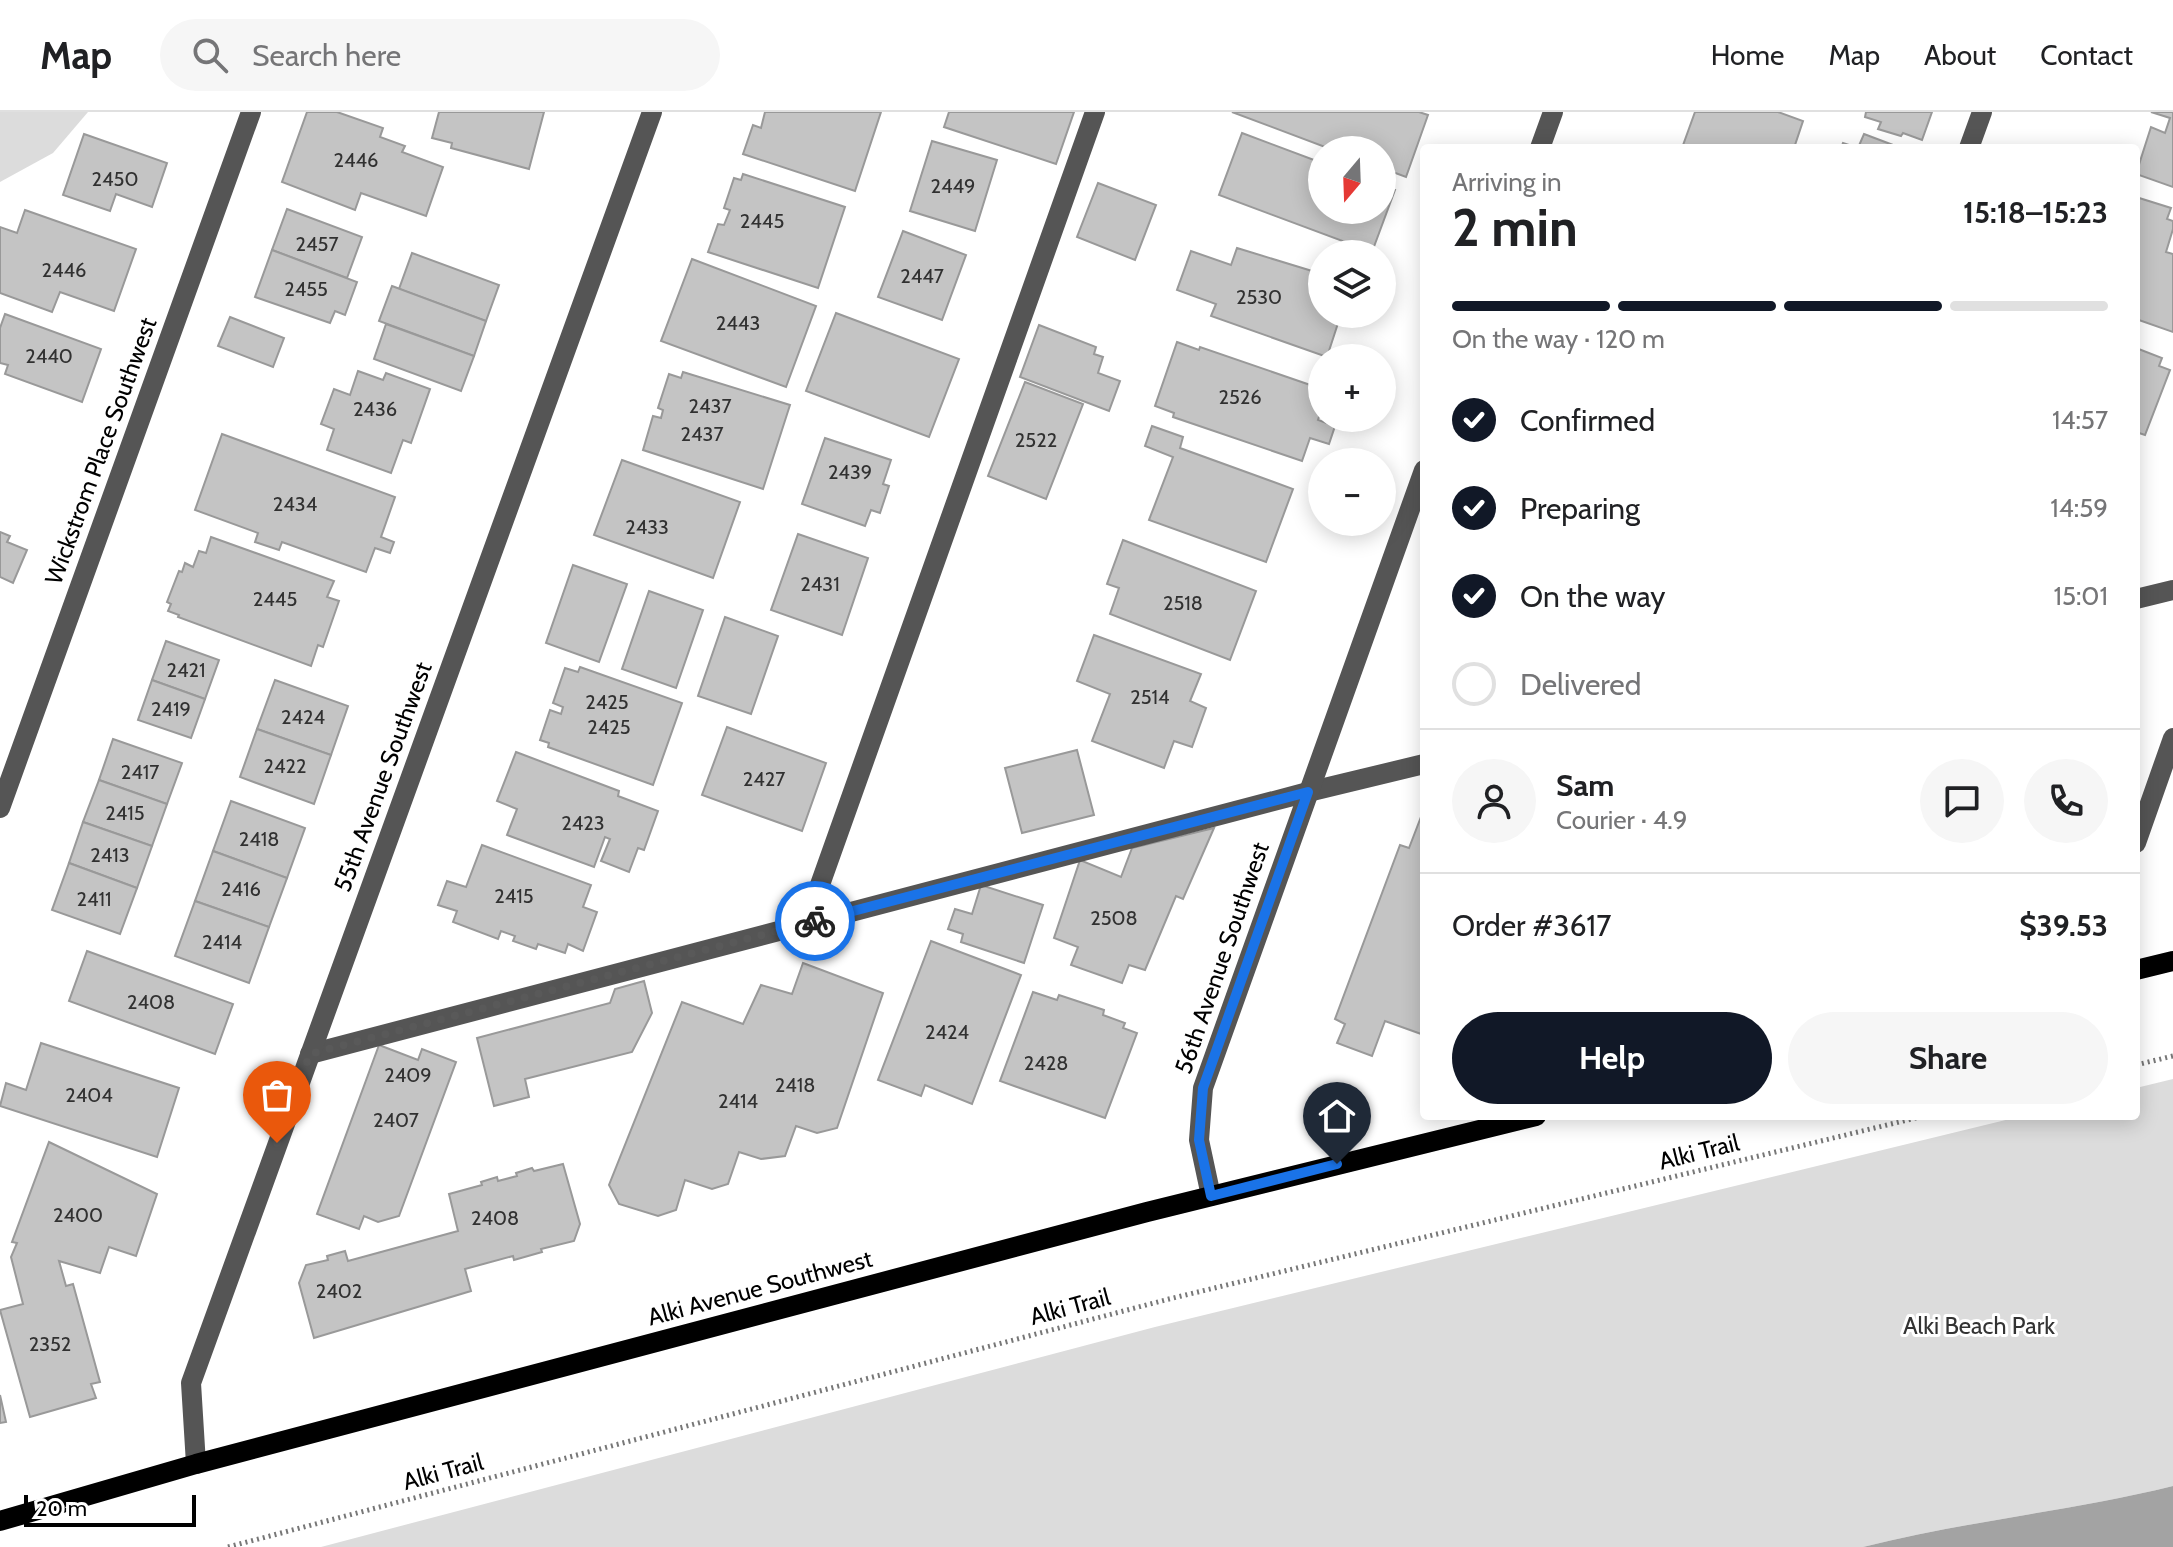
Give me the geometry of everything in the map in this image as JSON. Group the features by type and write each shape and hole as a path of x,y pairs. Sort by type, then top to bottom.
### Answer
{"main road":[{"path":"2140,969 2173,961"},
{"name":"Alki Avenue Southwest","path":"0,1521 196,1464 1211,1196 1520,1120"}],"street":[{"name":"Wickstrom Place Southwest","path":"0,808 251,112"},
{"name":"55th Avenue Southwest","path":"196,1464 191,1383 652,112"},
{"path":"806,924 1095,112"},
{"path":"1541,144 1553,112"},
{"path":"1970,144 1982,112"},
{"name":"56th Avenue Southwest","path":"1211,1196 1199,1140 1203,1088 1420,481"},
{"path":"2140,598 2173,590"},
{"path":"2140,832 2173,738"},
{"path":"310,1054 1420,765"}],"path":[{"path":"2140,1064 2173,1056"},
{"name":"Alki Trail","path":"228,1547 1169,1299 1907,1120"}],"green space":[{"path":"0,112 88,112 53,153 0,182"},
{"name":"Alki Beach Park","path":"2173,1079 2173,1486 1863,1547 321,1547 1155,1327 2006,1120 2140,1120 2140,1087"}],"shaded area":[{"path":"2173,1486 2173,1547 1863,1547 1941,1530"}],"building":[{"path":"307,112 337,112 383,128 380,137 405,146 402,152 443,167 426,216 361,193 355,210 282,182"},
{"path":"439,112 544,112 529,169 451,148 452,143 432,138"},
{"path":"765,112 881,112 855,191 743,154 753,125 761,128"},
{"path":"949,112 1074,112 1056,164 944,127"},
{"path":"1232,112 1419,112 1428,115 1406,177 1396,173 1396,136 1308,136 1308,141"},
{"path":"1695,112 1778,112 1803,121 1795,144 1683,144"},
{"path":"1866,112 1932,112 1922,140 1878,129 1881,122 1865,117"},
{"path":"2151,112 2173,112 2173,187 2140,175 2140,161 2151,127 2165,133 2170,118"},
{"path":"1242,133 1308,158 1308,224 1382,224 1376,240 1340,240 1219,195"},
{"path":"84,134 167,163 152,207 116,194 110,211 63,195"},
{"path":"1864,134 1890,144 1860,144"},
{"path":"932,141 997,160 975,231 910,211"},
{"path":"743,174 845,207 818,288 708,252 718,224 724,225 730,210 724,208 734,178 741,180"},
{"path":"1098,183 1156,205 1135,260 1077,237"},
{"path":"2140,198 2171,208 2167,219 2173,221 2173,229 2166,252 2173,254 2173,332 2140,320"},
{"path":"287,209 362,237 347,278 272,250"},
{"path":"25,210 136,249 114,311 60,292 52,312 0,293 0,227 17,233"},
{"path":"903,231 966,255 942,320 878,297"},
{"path":"1237,248 1308,270 1308,328 1336,328 1331,344 1308,344 1308,350 1211,316 1216,304 1177,290 1191,251 1231,265"},
{"path":"272,250 357,282 345,315 335,311 330,323 255,297"},
{"path":"412,253 499,285 486,321 399,289"},
{"path":"692,259 816,306 786,387 661,341"},
{"path":"392,286 486,321 474,356 379,321"},
{"path":"836,313 959,359 929,437 806,391"},
{"path":"5,314 101,349 82,402 5,374 8,365 0,363 0,328"},
{"path":"230,317 284,338 273,367 218,346"},
{"path":"386,324 474,356 461,391 374,359"},
{"path":"1039,325 1096,347 1094,354 1103,357 1098,373 1120,381 1109,411 1020,377"},
{"path":"1177,342 1308,384 1308,432 1333,432 1329,444 1310,438 1302,461 1173,417 1174,413 1155,406"},
{"path":"2140,350 2162,358 2159,366 2170,370 2145,435 2140,433"},
{"path":"358,371 383,380 386,373 430,389 411,443 403,440 391,473 327,450 334,429 321,424 334,389 350,395"},
{"path":"683,372 790,405 763,489 643,450 653,416 661,418 663,410 658,408 669,374 681,378"},
{"path":"1025,382 1083,404 1046,499 988,476"},
{"path":"1152,426 1183,437 1180,448 1293,489 1266,562 1149,520 1173,457 1145,446"},
{"path":"222,434 395,497 381,537 394,542 390,553 375,548 366,572 282,542 279,550 255,542 258,533 195,510"},
{"path":"825,438 891,460 883,484 889,486 880,513 871,510 865,526 802,504"},
{"path":"622,460 740,502 713,578 594,535"},
{"path":"0,532 10,536 7,542 27,550 13,583 0,577"},
{"path":"798,534 868,558 842,635 771,610"},
{"path":"211,537 334,581 327,597 339,601 323,647 318,645 311,666 168,611 171,604 167,602 179,571 182,572 185,563 193,567 199,551 206,553"},
{"path":"1123,540 1256,591 1230,660 1110,614 1119,588 1107,584"},
{"path":"573,565 627,584 599,662 546,643"},
{"path":"649,591 703,610 676,688 622,669"},
{"path":"725,617 778,636 751,714 698,696"},
{"path":"1094,635 1201,674 1190,701 1206,708 1192,747 1174,741 1164,768 1092,741 1110,694 1077,681"},
{"path":"166,641 219,660 205,699 152,680"},
{"path":"580,667 682,703 653,785 548,747 549,743 540,740 550,710 561,714 563,707 553,703 565,668 578,672"},
{"path":"152,680 205,699 191,738 138,720"},
{"path":"275,680 348,706 331,755 257,729"},
{"path":"727,727 826,763 802,831 702,795"},
{"path":"257,729 331,755 314,804 240,777"},
{"path":"113,739 182,763 167,804 99,780"},
{"path":"1077,750 1094,815 1022,833 1005,768"},
{"path":"516,752 619,791 618,796 658,811 644,850 638,848 629,872 601,861 610,839 605,837 594,867 507,835 517,809 497,801"},
{"path":"99,780 167,804 152,846 83,822"},
{"path":"231,801 305,828 287,878 213,851"},
{"path":"1420,819 1420,1034 1385,1021 1372,1056 1337,1043 1345,1024 1335,1019 1400,845 1409,848"},
{"path":"83,822 152,846 137,888 69,863"},
{"path":"1214,828 1183,899 1176,896 1145,970 1129,965 1122,983 1071,965 1078,947 1054,938 1080,860 1121,877 1132,848"},
{"path":"482,845 591,885 583,907 597,912 583,951 568,944 565,953 538,944 536,949 513,941 515,936 501,931 498,939 453,922 457,911 438,905 447,881 466,887"},
{"path":"213,851 287,878 269,927 195,901"},
{"path":"69,863 137,888 120,934 52,910"},
{"path":"981,885 1043,905 1024,963 961,942 963,934 948,929 955,909 972,914"},
{"path":"195,901 269,927 249,983 175,956"},
{"path":"931,941 1021,975 972,1104 925,1085 921,1096 878,1080"},
{"path":"87,951 233,1004 215,1054 69,1001"},
{"path":"803,963 883,993 837,1128 817,1133 796,1126 785,1156 761,1159 739,1152 728,1184 712,1189 685,1180 676,1210 658,1216 619,1204 609,1185 682,1002 743,1024 761,985 792,994"},
{"path":"644,981 652,1013 632,1052 525,1079 529,1097 494,1106 477,1038 610,1003 615,989"},
{"path":"1033,992 1057,1000 1059,995 1104,1010 1103,1015 1125,1023 1123,1028 1137,1033 1105,1118 1000,1081"},
{"path":"41,1043 179,1088 157,1157 0,1106 6,1083 26,1090"},
{"path":"379,1045 418,1060 422,1049 456,1062 399,1216 378,1222 364,1216 359,1229 317,1214"},
{"path":"49,1142 157,1194 136,1256 109,1247 100,1273 59,1261 66,1286 73,1284 100,1382 91,1384 96,1398 30,1417 0,1310 23,1304 11,1257 17,1243 12,1242"},
{"path":"563,1164 580,1224 574,1241 514,1260 513,1256 465,1269 471,1291 314,1338 299,1283 306,1265 328,1260 327,1256 345,1251 348,1261 458,1231 449,1194 482,1185 481,1182 497,1177 498,1181 532,1168 534,1171"},
{"path":"0,1395 6,1422 0,1423"}],"way so far":[{"path":"277,1143 310,1054 815,921"}],"route":[{"path":"815,921 1308,792 1203,1088 1199,1140 1211,1196 1337,1164"}]}
